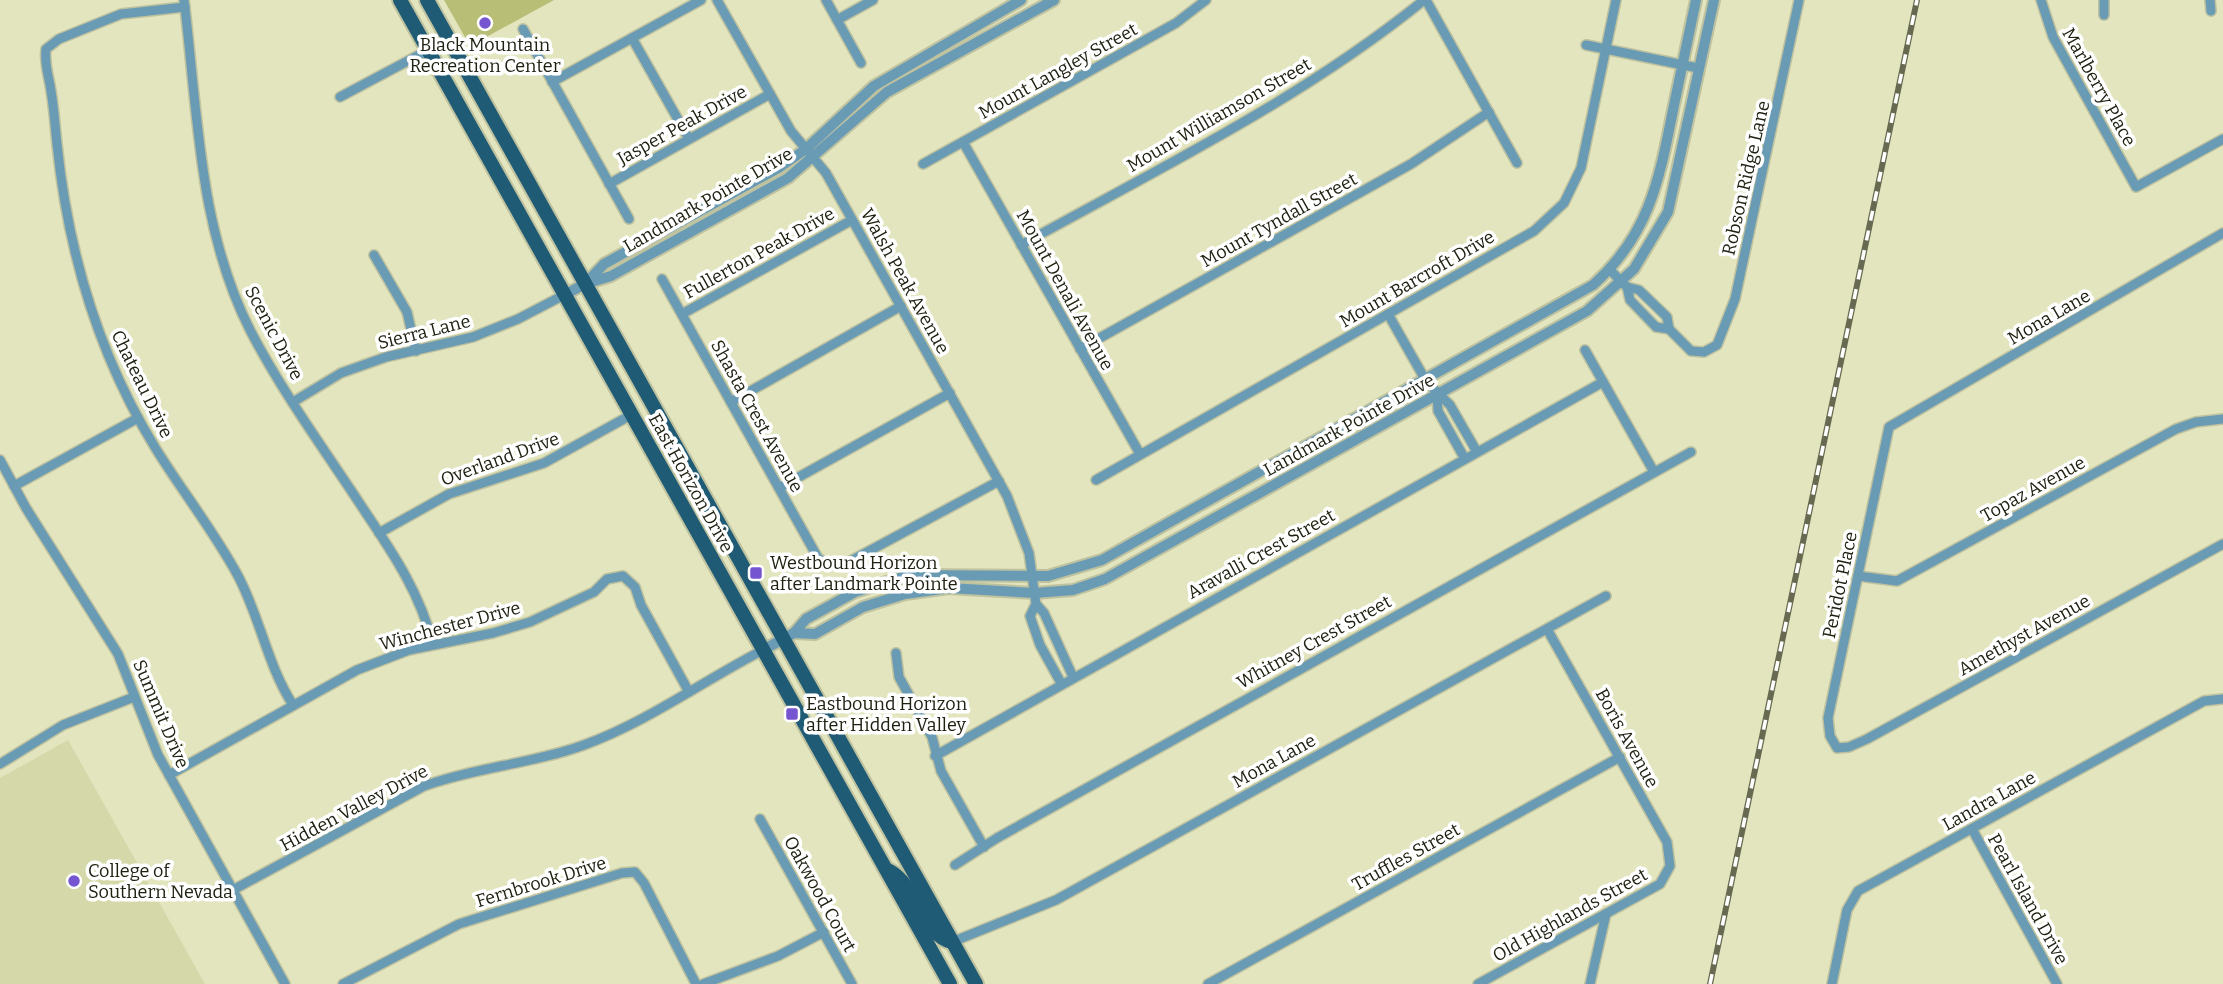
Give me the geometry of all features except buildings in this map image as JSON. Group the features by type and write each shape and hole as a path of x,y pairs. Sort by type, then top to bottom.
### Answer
{"main road":[{"name":"East Horizon Drive","path":"400,0 950,984"},
{"name":"East Horizon Drive","path":"427,0 584,284 788,636 976,984"},
{"path":"885,869 907,885 936,934 952,942"}],"street":[{"path":"552,82 701,0"},
{"name":"Walsh Peak Avenue","path":"717,0 791,131 814,157 852,220 999,481 1019,523 1033,577 1035,598 1030,616 1035,633 1061,684"},
{"path":"826,0 861,63"},
{"path":"837,20 873,0"},
{"name":"Landmark Pointe Drive","path":"584,284 604,264 780,167 806,149 874,86 1021,0"},
{"name":"Landmark Pointe Drive","path":"564,295 584,284 622,270 788,178 865,108 887,92 1054,0"},
{"name":"Mount Langley Street","path":"923,164 1176,23 1206,0"},
{"path":"1425,0 1517,163"},
{"name":"Mount Williamson Street","path":"1021,245 1290,95 1375,40 1425,0"},
{"name":"Mount Barcroft Drive","path":"1096,480 1534,231 1564,203 1581,168 1616,0"},
{"name":"Landmark Pointe Drive","path":"762,650 788,636 806,619 855,592 909,575 938,573 1033,577 1067,573 1102,560 1577,296 1610,270 1636,235 1660,179 1696,0"},
{"name":"Landmark Pointe Drive","path":"788,636 815,634 863,607 905,594 950,588 1035,598 1073,590 1128,569 1587,311 1624,285 1668,212 1714,0"},
{"name":"Robson Ridge Lane","path":"1669,329 1691,351 1704,352 1717,345 1735,299 1799,0"},
{"name":"Marlberry Place","path":"2041,0 2053,37 2136,187 2223,139"},
{"path":"2104,0 2104,15"},
{"path":"2210,0 2211,11"},
{"name":"Chateau Drive","path":"184,3 121,15 59,39 46,49 44,65 51,89 67,224 76,263 108,356 138,418 240,580 253,607 278,678 292,705"},
{"name":"Scenic Drive","path":"184,3 202,170 217,243 250,330 416,593 433,644"},
{"path":"523,29 629,219"},
{"path":"632,38 689,139"},
{"path":"340,97 427,48 449,39"},
{"path":"1586,45 1698,68"},
{"name":"Jasper Peak Drive","path":"609,184 770,94"},
{"name":"Mount Tyndall Street","path":"1080,349 1410,164 1489,113"},
{"name":"Mount Denali Avenue","path":"963,142 1140,454"},
{"name":"Fullerton Peak Drive","path":"682,314 852,220"},
{"name":"Mona Lane","path":"1889,427 2223,233"},
{"path":"374,255 407,312 416,351"},
{"path":"1610,270 1624,285 1630,300 1656,327 1669,329 1667,317 1658,308 1639,290 1624,285"},
{"name":"Shasta Crest Avenue","path":"662,279 818,558 828,565 844,565 999,481"},
{"name":"Sierra Lane","path":"293,402 341,373 386,357 473,337 518,319 564,295"},
{"path":"731,402 901,306"},
{"path":"1388,314 1426,381 1437,395 1450,405 1477,452"},
{"path":"1586,349 1654,472"},
{"name":"Aravalli Crest Street","path":"935,756 1604,382"},
{"path":"779,488 950,393"},
{"path":"1437,395 1438,411 1465,460"},
{"name":"Overland Drive","path":"379,533 449,494 556,457 631,415"},
{"path":"14,486 138,418"},
{"name":"Topaz Avenue","path":"1858,576 1897,581 2176,429 2196,422 2223,419"},
{"name":"Peridot Place","path":"1837,748 1830,736 1828,718 1889,427"},
{"name":"Whitney Crest Street","path":"955,865 1691,452"},
{"name":"Summit Drive","path":"0,460 108,635 169,775 285,984"},
{"name":"Amethyst Avenue","path":"1837,748 1849,747 1867,739 2223,544"},
{"name":"Winchester Drive","path":"169,775 357,670 433,644 493,633 530,622 594,592 607,579 623,576 635,587 641,605 689,692"},
{"name":"Mona Lane","path":"952,942 1056,900 1606,596"},
{"path":"1035,598 1073,677"},
{"name":"Boris Avenue","path":"1547,629 1667,842 1670,866"},
{"name":"Hidden Valley Drive","path":"233,890 424,786 447,778 539,760 574,748 625,727 762,650"},
{"path":"896,653 899,677 932,737 935,756 984,848"},
{"path":"0,751 3,762 70,722 134,697"},
{"name":"Landra Lane","path":"1832,984 1847,911 1858,891 2204,701 2223,699"},
{"name":"Truffles Street","path":"1208,984 1620,757"},
{"name":"Oakwood Court","path":"760,819 852,984"},
{"name":"Pearl Island Drive","path":"1972,829 2057,984"},
{"name":"Old Highlands Street","path":"1478,984 1660,884 1670,866"},
{"name":"Fernbrook Drive","path":"343,984 458,924 622,873 635,872 644,883 696,984"},
{"path":"1590,984 1606,914"},
{"path":"703,984 778,956 824,932"}],"shaded area":[{"name":"Black Mountain Recreation Center","path":"444,0 554,0 470,46"},
{"name":"College of Southern Nevada","path":"68,740 205,984 0,984 0,778"}],"railway":[{"path":"1710,984 1917,0"}],"place":[{"name":"Black Mountain Recreation Center","path":"485,23"},
{"name":"Westbound Horizon after Landmark Pointe","path":"756,573"},
{"name":"Eastbound Horizon after Hidden Valley","path":"792,714"},
{"name":"College of Southern Nevada","path":"74,881"}]}
